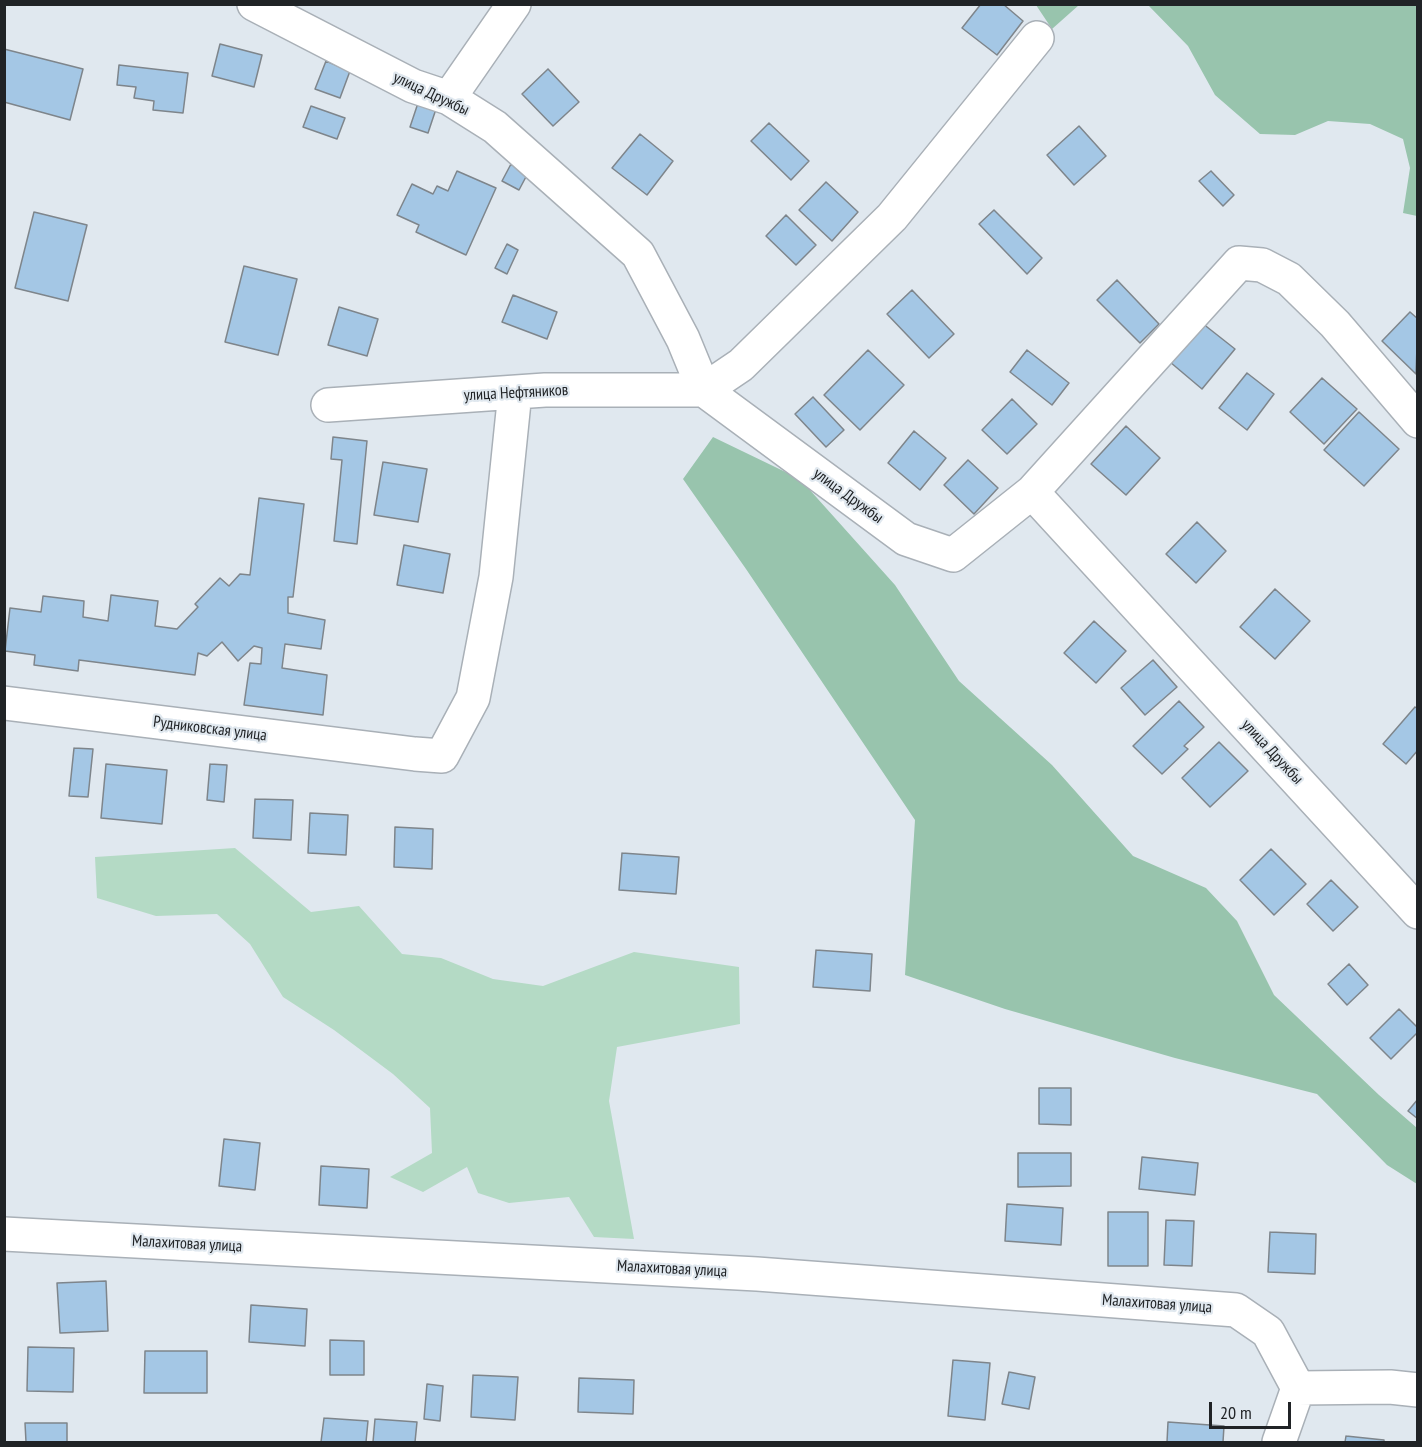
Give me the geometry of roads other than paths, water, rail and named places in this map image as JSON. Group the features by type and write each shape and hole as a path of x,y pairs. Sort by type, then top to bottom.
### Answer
{"street":[{"name":"улица Дружбы","path":"254,4 413,86 449,98 495,127 638,254 683,339 704,390 906,539 953,555 1032,492 1418,912"},
{"path":"449,98 514,4"},
{"path":"704,390 741,365 892,217 1037,38"},
{"path":"1032,492 1239,263 1262,265 1289,279 1335,324 1418,421"},
{"name":"улица Нефтяников","path":"328,405 545,390 704,390"},
{"name":"Рудниковская улица","path":"4,703 442,756 473,698 496,577 515,392"},
{"name":"Малахитовая улица","path":"4,1234 757,1274 1236,1310 1268,1332 1298,1388"},
{"path":"1279,1443 1298,1388 1390,1387 1418,1390"}]}
